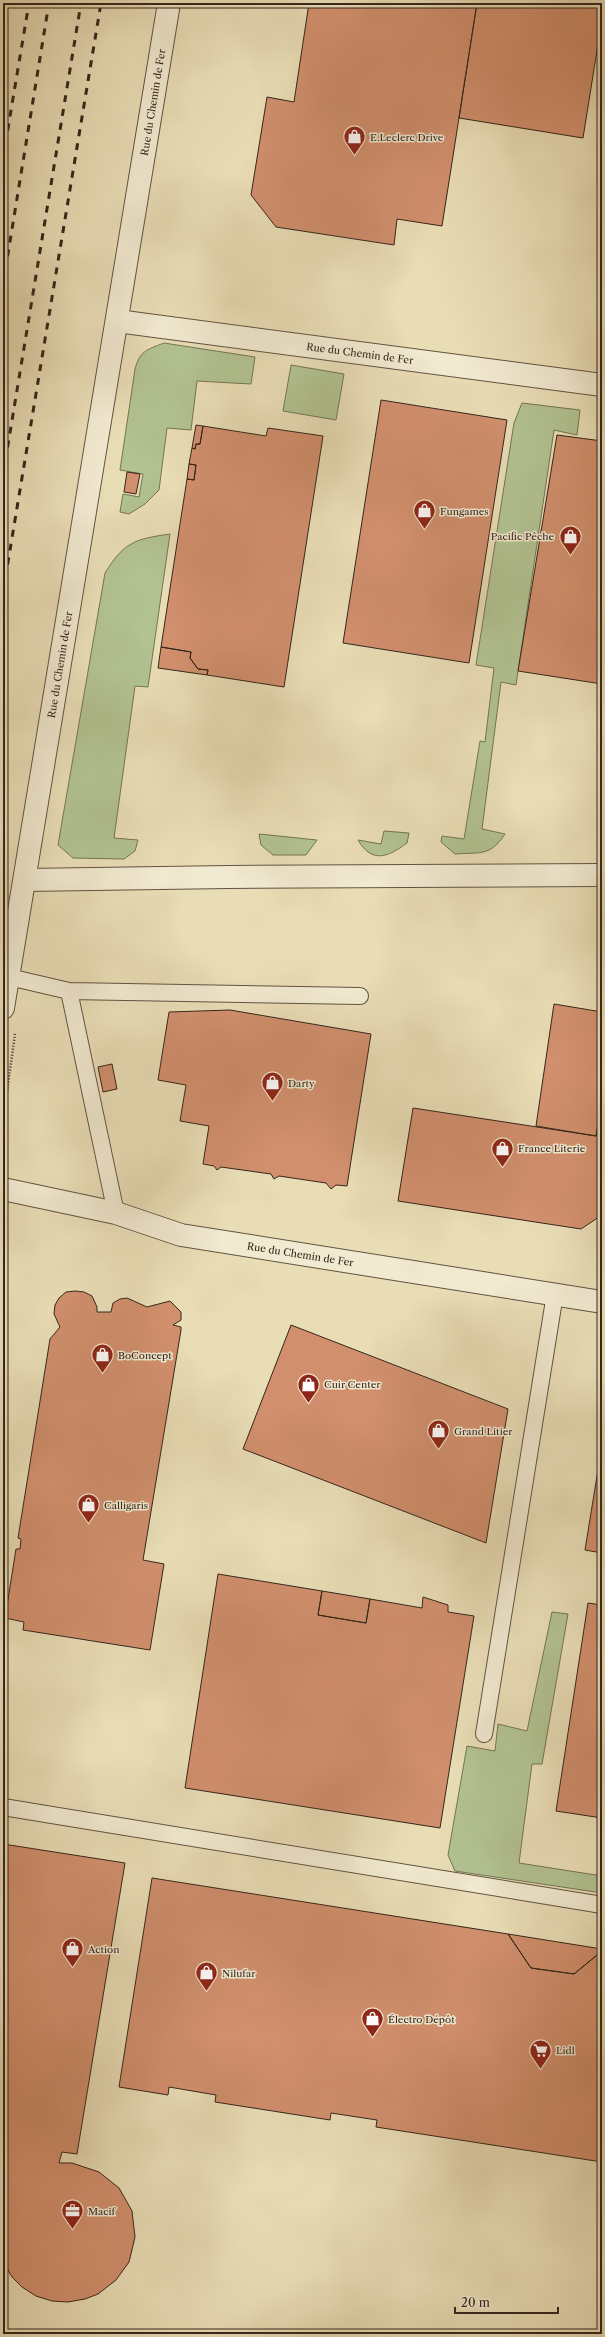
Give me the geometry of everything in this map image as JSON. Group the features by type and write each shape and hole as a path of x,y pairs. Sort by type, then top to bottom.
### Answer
{"street":[{"name":"Rue du Chemin de Fer","path":"3,1008 169,3"},
{"name":"Rue du Chemin de Fer","path":"117,321 602,385"},
{"path":"25,880 235,877 602,876"},
{"name":"Rue du Chemin de Fer","path":"3,1189 116,1213 181,1235 602,1302"}],"lane":[{"path":"9,977 69,991 360,996"},
{"path":"69,991 116,1213"},
{"path":"484,1734 555,1294"},
{"path":"3,1807 602,1905"}],"green space":[{"path":"164,343 255,357 251,384 197,381 191,430 167,428 159,490 145,504 129,514 120,512 123,494 139,497 143,474 120,470 135,369 139,358 145,352"},
{"path":"291,365 344,374 336,420 283,411"},
{"path":"522,403 580,410 577,435 554,430 516,685 501,682 482,829 505,834 494,847 484,852 455,854 441,842 442,836 464,839 480,741 485,742 494,668 476,665 514,423"},
{"path":"170,534 148,687 135,686 114,838 138,840 135,851 124,859 73,858 58,845 105,573 125,548 139,540"},
{"path":"384,831 409,833 407,843 387,855 381,856 369,853 363,848 358,840 381,844"},
{"path":"259,834 317,840 306,855 273,855 261,845"},
{"path":"552,1612 568,1614 542,1764 532,1764 519,1863 602,1876 602,1893 455,1871 448,1855 467,1746 495,1751 498,1724 527,1731"}],"building":[{"name":"E.Leclerc Drive","path":"309,3 477,3 442,226 397,219 394,245 276,227 251,195 267,97 294,102"},
{"path":"477,3 602,3 602,19 583,138 459,118"},
{"name":"Fungames","path":"381,400 507,420 469,663 343,643"},
{"path":"196,425 203,426 200,444 196,444 195,449 192,448"},
{"path":"203,426 266,436 268,428 323,436 284,687 207,675 208,670 198,669 190,658 191,652 161,647 187,479 194,480 196,465 189,464 192,448 195,449 196,444 200,444"},
{"name":"Pacific Pêche","path":"557,435 602,441 602,684 518,671"},
{"path":"189,464 196,465 194,480 187,479"},
{"path":"127,472 140,474 136,494 124,492"},
{"path":"161,647 191,652 190,658 198,669 208,670 207,675 158,668"},
{"path":"554,1004 602,1012 602,1102 596,1136 536,1126"},
{"name":"Darty","path":"230,1010 371,1034 347,1186 336,1185 331,1189 326,1183 279,1176 274,1179 271,1174 221,1167 217,1170 214,1166 203,1164 209,1126 180,1121 186,1085 158,1080 169,1012"},
{"path":"112,1064 117,1089 103,1092 98,1067"},
{"name":"France Literie","path":"602,1102 602,1215 581,1229 398,1201 413,1108 596,1136"},
{"path":"66,1292 84,1292 92,1296 97,1307 97,1312 111,1312 113,1303 120,1299 127,1298 147,1307 170,1301 181,1312 181,1320 173,1325 181,1327 181,1330 143,1560 164,1564 150,1650 23,1630 24,1622 5,1618 16,1549 20,1549 21,1539 18,1538 50,1339 60,1327 54,1314 55,1305 59,1298"},
{"path":"291,1325 508,1409 486,1543 243,1449"},
{"path":"602,1445 602,1553 585,1550"},
{"path":"218,1574 322,1591 318,1615 366,1623 370,1599 422,1608 423,1597 448,1605 448,1612 474,1616 440,1828 185,1788"},
{"path":"322,1591 370,1599 366,1623 318,1615"},
{"path":"588,1603 602,1605 602,1818 556,1811"},
{"path":"3,1844 125,1863 77,2154 62,2152 59,2163 72,2163 99,2172 119,2188 132,2211 135,2237 129,2262 116,2280 98,2294 85,2299 68,2302 52,2301 36,2296 22,2287 12,2277 3,2261"},
{"path":"152,1878 508,1934 531,1968 574,1974 602,1951 602,2162 376,2127 377,2120 331,2113 330,2120 215,2102 216,2095 169,2087 168,2095 119,2087"},
{"path":"508,1934 602,1949 602,1951 574,1974 531,1968"}],"railway":[{"path":"3,158 29,3"},
{"path":"3,284 49,3"},
{"path":"3,475 81,3"},
{"path":"3,592 101,3"}],"place":[{"name":"E.Leclerc Drive","path":"355,156"},
{"name":"Fungames","path":"425,530"},
{"name":"Pacific Pêche","path":"570,556"},
{"name":"Darty","path":"272,1102"},
{"name":"France Literie","path":"502,1168"},
{"name":"BoConcept","path":"102,1374"},
{"name":"Cuir Center","path":"309,1404"},
{"name":"Grand Litier","path":"439,1450"},
{"name":"Calligaris","path":"88,1524"},
{"name":"Action","path":"73,1968"},
{"name":"Nilufar","path":"207,1992"},
{"name":"Électro Dépôt","path":"372,2038"},
{"name":"Lidl","path":"540,2070"},
{"name":"Macif","path":"73,2230"}]}
